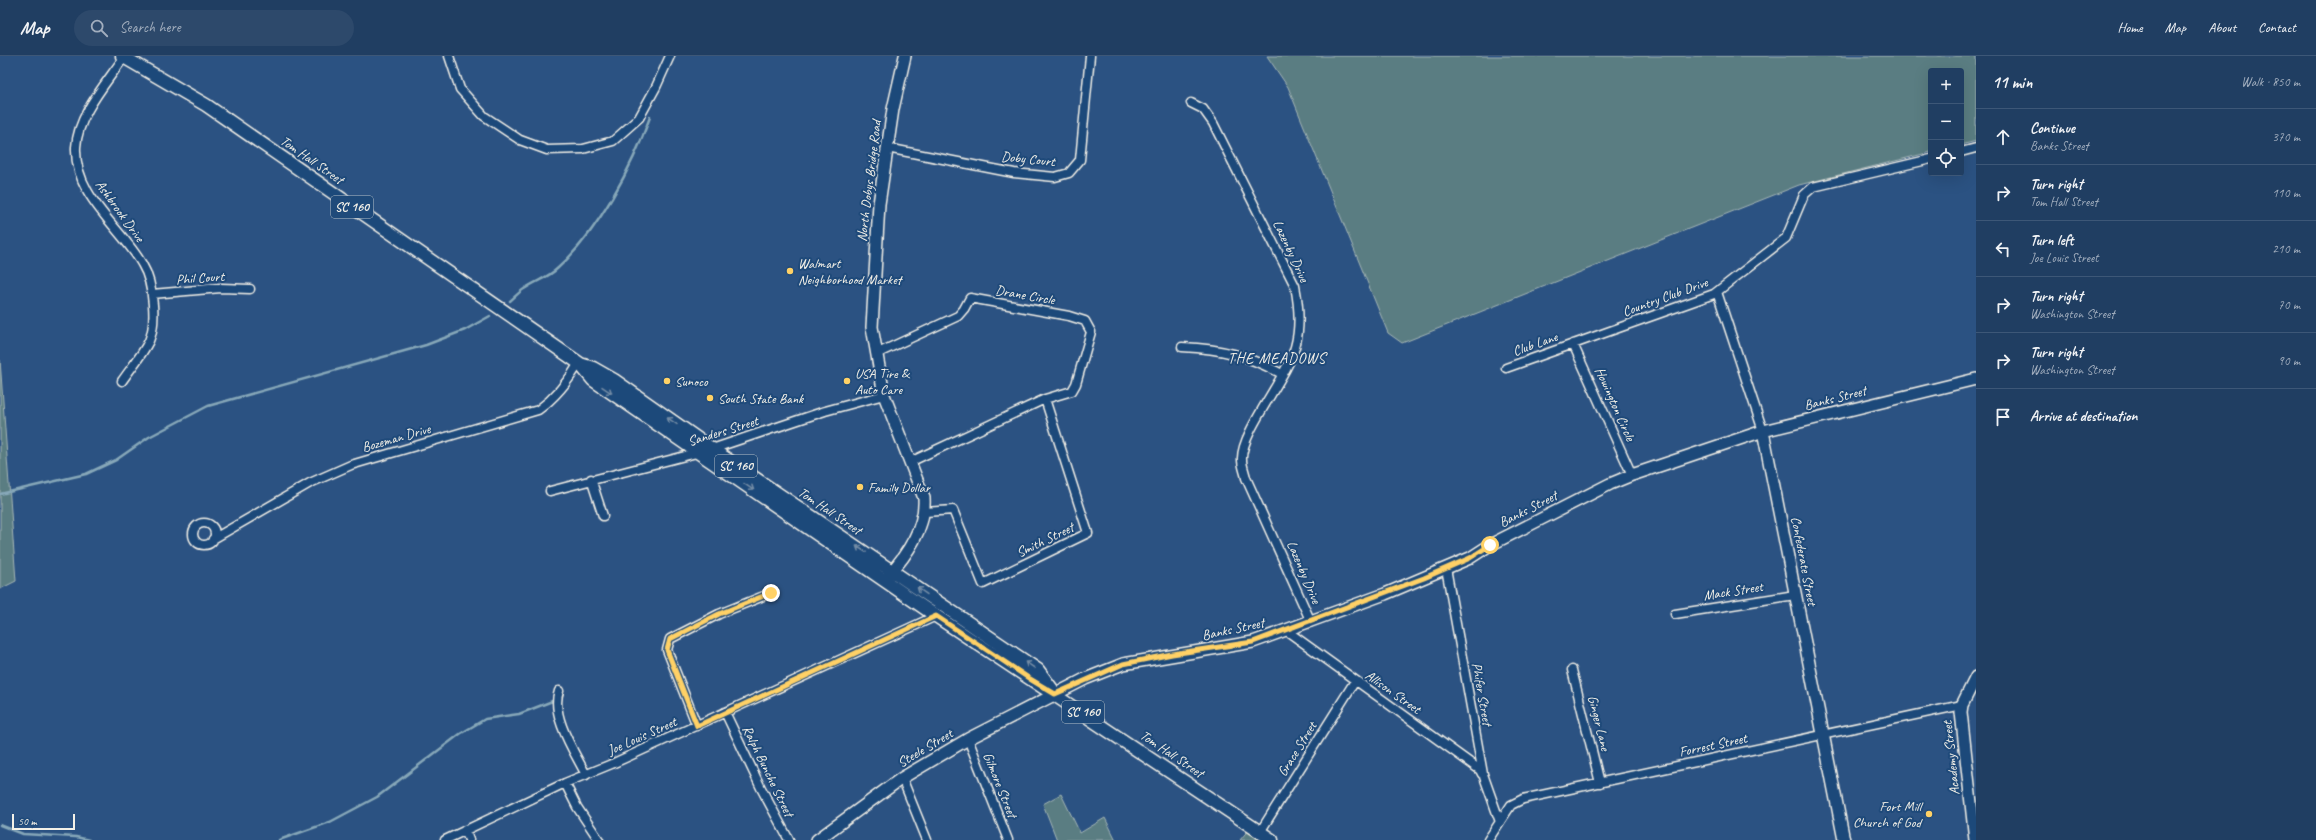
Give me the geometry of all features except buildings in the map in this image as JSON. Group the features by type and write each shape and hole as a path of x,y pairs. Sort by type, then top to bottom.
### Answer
{"main road":[{"name":"Tom Hall Street","path":"123,56 206,105 579,363 593,368 614,380 889,575 936,616 1272,840"},
{"name":"Tom Hall Street","path":"579,363 593,380 699,452 1038,670 1055,694"}],"street":[{"name":"Ashbrook Drive","path":"122,381 149,340 154,322 152,294 148,277 142,264 87,190 81,179 77,163 76,147 85,115 123,56"},
{"path":"449,56 460,89 484,116 520,140 547,150 583,149 613,140 639,118 656,87 670,56"},
{"name":"North Dobys Bridge Road","path":"889,575 921,528 925,512 924,498 884,394 872,327 874,269 879,204 893,109 905,56"},
{"name":"Doby Court","path":"887,148 1014,173 1055,177 1069,173 1080,160 1090,56"},
{"name":"Lazenby Drive","path":"1191,103 1203,109 1213,123 1295,286 1298,302 1299,324 1295,348 1247,440 1242,459 1246,478 1311,622"},
{"path":"1964,151 1976,148"},
{"name":"Country Club Drive","path":"1574,344 1717,292 1786,238 1804,195 1813,186 1928,160"},
{"name":"Phil Court","path":"152,294 221,288 250,290"},
{"name":"Confederate Street","path":"1717,292 1763,432 1844,840"},
{"name":"Drane Circle","path":"876,354 958,316 970,298 1069,316 1085,321 1091,332 1076,384 1072,391 1045,399"},
{"name":"Club Lane","path":"1506,368 1574,344"},
{"name":"Howington Circle","path":"1574,344 1632,476"},
{"path":"1182,347 1230,352 1254,359 1282,374"},
{"name":"Bozeman Drive","path":"213,539 310,483 351,465 538,410 552,400 564,386 579,363"},
{"name":"Banks Street","path":"1055,694 1123,664 1172,654 1253,642 1311,622 1470,558 1490,545 1610,484 1632,476 1763,432 1976,379"},
{"name":"Sanders Street","path":"550,491 591,479 712,449 825,411 884,394"},
{"path":"910,462 1045,399"},
{"name":"Smith Street","path":"925,512 953,510 983,584 1088,533 1045,399"},
{"path":"591,479 603,516"},
{"name":"Phifer Street","path":"1446,568 1482,774 1500,822"},
{"path":"697,726 667,650 670,639 719,614 771,593"},
{"name":"Mack Street","path":"1675,614 1795,594"},
{"name":"Joe Louis Street","path":"445,840 565,782 586,775 697,726 936,616"},
{"name":"Allison Street","path":"1287,631 1480,770 1482,774"},
{"name":"Ginger Lane","path":"1572,670 1600,783"},
{"name":"Academy Street","path":"1974,840 1962,705 1976,676"},
{"name":"Grace Street","path":"1260,832 1355,681"},
{"path":"559,691 555,701 560,720 586,775"},
{"name":"Steele Street","path":"817,840 902,778 968,739 1055,694"},
{"name":"Forrest Street","path":"1488,840 1512,805 1523,799 1962,705"},
{"name":"Ralph Bunche Street","path":"725,712 761,788 789,840"},
{"name":"Gilmore Street","path":"968,739 1008,840"},
{"path":"902,778 927,840"},
{"path":"565,782 577,807 599,840"},
{"path":"465,830 469,840"}],"green space":[{"path":"1267,56 1976,56 1976,141 1964,144 1964,68 1928,68 1928,153 1799,185 1402,343 1388,333 1288,87"},
{"path":"0,360 16,581 0,589"},
{"path":"1061,794 1080,833 1105,818 1116,840 1057,840 1043,804"},
{"path":"1250,828 1268,840 1240,840"}],"waterway":[{"path":"510,301 522,290 554,271 586,237 600,218 624,177 650,117"},
{"path":"0,494 86,474 116,460 149,437 208,406 426,345 465,330 490,316"},
{"path":"279,840 330,822 377,797 460,734 485,719 519,714 555,700"},
{"path":"0,825 23,834 76,837 89,840"}],"place":[{"name":"Walmart Neighborhood Market","path":"790,271"},
{"name":"Sunoco","path":"667,381"},
{"name":"USA Tire & Auto Care","path":"847,381"},
{"name":"South State Bank","path":"710,398"},
{"name":"Family Dollar","path":"860,487"},
{"name":"Fort Mill Church of God","path":"1929,814"}],"district":[{"name":"THE MEADOWS","path":"1277,358"}],"route":[{"path":"771,593 719,614 670,639 667,650 697,726 936,616 1055,694 1085,679 1123,664 1172,654 1220,649 1253,642 1287,631 1424,578 1470,558 1490,545"}]}
